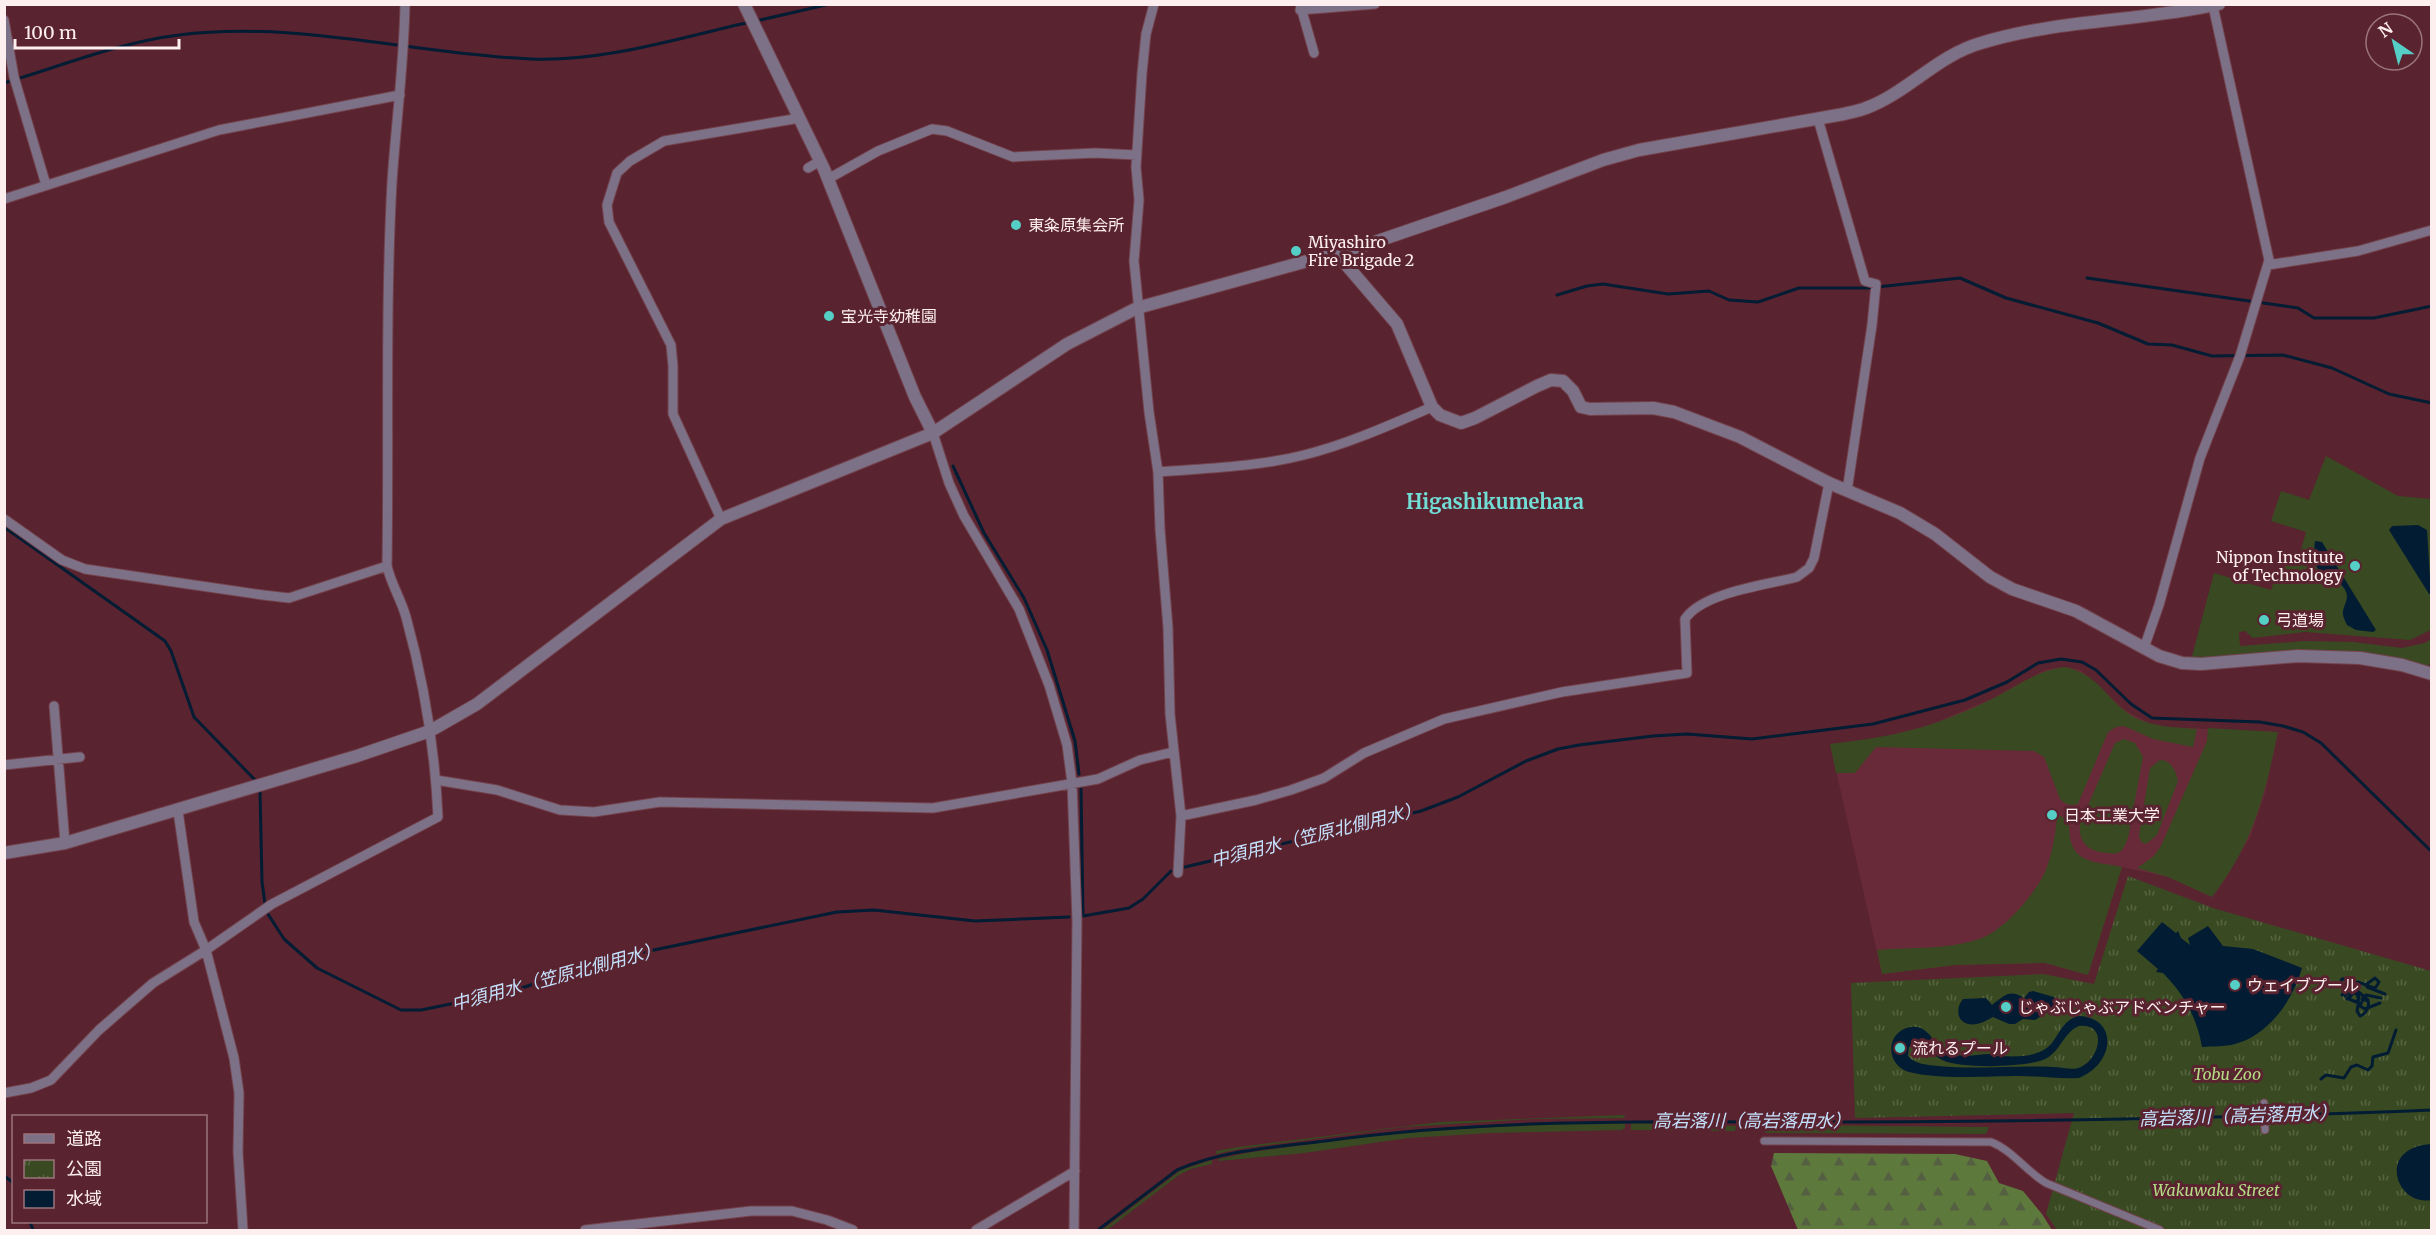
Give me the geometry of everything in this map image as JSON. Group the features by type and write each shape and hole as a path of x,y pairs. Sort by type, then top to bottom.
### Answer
{"street":[{"path":"4,1093 31,1088 51,1080 126,1004 175,967 206,950 282,898 438,817 430,731 405,614 392,585 387,566 389,286 393,181 405,4"},
{"path":"744,4 828,178 915,397 933,433 964,516 1019,609 1052,696 1067,745 1072,783 1077,921 1074,1230"},
{"path":"1154,4 1146,34 1137,155 1139,200 1134,261 1137,308 1158,472 1173,752 1181,816 1178,873"},
{"path":"1314,53 1300,7 1375,4"},
{"path":"4,853 65,843 177,811 357,756 430,731 477,704 721,519 933,433 1066,344 1137,308 1337,254 1506,197 1603,160 1639,150 1818,119 1867,108 1934,65 1978,43 2021,32 2096,21 2152,16 2216,5 2269,260 2240,356 2200,458 2159,605 2144,648"},
{"path":"4,20 14,77 46,185"},
{"path":"4,199 219,130 400,95"},
{"path":"721,519 673,414 671,345 609,222 607,205 617,173 630,161 664,141 800,118"},
{"path":"1818,119 1865,281 1875,284 1872,325 1847,491"},
{"path":"828,178 878,151 932,129 947,130 1013,157 1095,153 1137,155"},
{"path":"808,168 820,161"},
{"path":"2268,265 2358,251 2432,230"},
{"path":"1337,254 1397,324 1432,407 1440,415 1461,423 1476,418 1551,380 1563,381 1573,391 1581,407 1590,409 1653,408 1674,412 1740,438 1829,483 1899,513 1935,534 1990,577 2012,590 2076,611 2159,656 2182,663 2200,664 2298,656 2361,658 2402,665 2432,674"},
{"path":"1158,472 1240,466 1303,456 1378,430 1432,407"},
{"path":"1181,816 1256,800 1324,778 1364,753 1444,719 1562,692 1687,673 1685,619 1689,613 1724,596 1797,577 1805,572 1814,558 1829,483"},
{"path":"4,519 62,560 85,569 263,595 289,598 387,566"},
{"path":"54,706 65,843"},
{"path":"436,780 497,790 560,810 594,812 660,802 933,808 1107,776 1128,764 1173,752"},
{"path":"4,765 80,758"},
{"path":"177,811 194,922 206,950 234,1058 239,1093 238,1152 243,1230"},
{"path":"2264,1103 2265,1130"},
{"path":"1764,1142 1991,1142 2002,1147 2046,1183 2160,1230"},
{"path":"976,1230 1075,1171"},
{"path":"585,1230 751,1211 792,1211 827,1220 852,1230"}],"shaded area":[{"name":"日本工業大学","path":"2065,667 2081,670 2126,711 2149,723 2163,727 2278,732 2265,793 2250,837 2224,881 2212,897 2168,877 2122,867 2088,975 2045,963 1956,965 1882,974 1830,744 1873,739 1927,726 1991,699 2039,673"}],"green space":[{"name":"Nippon Institute of Technology","path":"2326,456 2398,496 2431,499 2431,630 2410,640 2305,632 2253,638 2245,631 2239,632 2240,646 2304,641 2353,642 2402,648 2425,643 2431,639 2431,661 2427,668 2403,659 2361,653 2191,660 2214,573 2271,590 2282,555 2298,560 2306,532 2271,521 2281,491 2309,500"},
{"path":"2065,667 2084,674 2098,684 2125,711 2141,720 2159,725 2197,729 2193,747 2153,739 2124,726 2116,727 2108,732 2078,804 2073,805 2066,804 2060,799 2044,757 2034,751 1876,747 1855,773 1836,773 1830,744 1892,735 1937,723 1989,701 2037,675"},
{"path":"2208,728 2278,732 2256,819 2238,857 2212,897 2168,877 2137,868 2153,857 2161,846 2207,741"},
{"path":"2124,739 2135,743 2143,757 2128,838 2124,848 2113,854 2096,851 2086,846 2081,837 2080,824 2115,743"},
{"path":"2160,760 2164,760 2172,767 2178,781 2157,835 2146,844 2141,842 2139,836 2150,768"},
{"path":"2060,816 2066,818 2072,845 2080,856 2093,862 2122,867 2088,975 2045,963 1956,965 1882,974 1877,950 1957,945 1982,938 2000,927 2027,900 2045,872 2050,859 2057,818"},
{"name":"Tobu Zoo","path":"2128,876 2213,908 2431,971 2431,1230 2057,1230 2046,1214 2074,1113 1855,1118 1851,983 2043,974 2094,984"},
{"path":"1625,1115 1624,1118 1533,1119 1404,1127 1245,1148 1216,1154 1216,1151 1238,1147 1440,1122"},
{"path":"1625,1123 1625,1128 1622,1130 1491,1133 1408,1138 1304,1153 1219,1161 1218,1159 1252,1152 1401,1132 1550,1124"},
{"path":"1631,1123 1736,1126 1735,1131 1631,1130"},
{"path":"1765,1125 1989,1127 1986,1134 1766,1133 1763,1130"},
{"path":"1774,1153 1955,1154 1987,1161 1999,1183 2023,1191 2052,1230 1798,1230 1771,1166"},
{"path":"1212,1160 1212,1164 1191,1169 1179,1175 1107,1230 1102,1230 1181,1170"}],"water":[{"path":"2418,525 2427,530 2431,594 2389,530 2392,526"},
{"path":"2315,541 2322,542 2376,630 2373,632 2356,630 2347,625 2343,613 2347,600 2346,592 2343,586 2326,577 2316,566"},
{"name":"ウェイブプール","path":"2162,922 2176,933 2178,931 2181,938 2190,945 2188,938 2208,926 2223,946 2253,949 2302,968 2293,992 2278,1015 2259,1033 2247,1039 2231,1045 2202,1047 2193,1016 2177,989 2163,973 2156,972 2158,969 2137,951"},
{"name":"じゃぶじゃぶアドベンチャー","path":"2033,991 2054,997 2057,1002 2056,1007 2035,1020 2023,1019 2015,1024 2009,1024 1993,1017 1981,1023 1968,1024 1959,1017 1958,1010 1963,999 1986,998 1992,1005 2006,995 2014,994 2024,998"},
{"name":"流れるプール","path":"2078,1016 2091,1018 2101,1024 2106,1032 2107,1042 2100,1063 2079,1078 1949,1077 1921,1074 1901,1068 1892,1056 1891,1048 1896,1035 1911,1027 1923,1029 1942,1049 1953,1054 1964,1056 2032,1055 2052,1043 2073,1018","holes":["2079,1026 2094,1030 2098,1042 2088,1063 2078,1068 1934,1066 1914,1061 1908,1056 1909,1047 1919,1043 1942,1060 1951,1063 1979,1066 2026,1064 2047,1058 2074,1029"]},
{"path":"2431,1144 2431,1200 2419,1200 2409,1195 2401,1186 2397,1176 2397,1165 2403,1155 2414,1148"}],"waterway":[{"path":"756,21 830,4"},
{"path":"4,83 113,49 179,35 267,32 487,56 558,59 641,48 750,22"},
{"path":"1557,295 1603,284 1668,294 1709,291 1729,300 1758,302 1799,288 1868,288 1960,278 2006,298 2098,323 2148,344 2172,345 2212,356 2283,355 2332,368 2389,394 2432,403"},
{"path":"2087,278 2298,308 2314,318 2374,318 2432,306"},
{"path":"953,466 984,533 1024,598 1047,650 1075,741 1079,774"},
{"name":"中須用水（笠原北側用水）","path":"4,527 165,641 171,651 194,717 256,781"},
{"name":"中須用水（笠原北側用水）","path":"1185,867 1421,811 1458,797 1526,761 1558,749 1653,736 1687,734 1752,739 1873,724 1965,700 2007,682 2038,663 2061,659 2082,662 2096,670 2131,704 2152,718 2260,722 2303,732 2321,743 2432,852"},
{"path":"1081,789 1083,916 1129,908 1143,899 1171,871"},
{"name":"中須用水（笠原北側用水）","path":"260,791 262,882 266,911 284,939 317,968 401,1010 421,1010 510,992 601,961 837,912 874,910 975,921 1069,917"},
{"path":"2354,989 2353,984 2358,982 2374,988 2376,987 2379,982 2375,978 2367,984 2367,987 2385,994"},
{"path":"2342,979 2343,985 2351,981 2358,983 2359,987 2356,989"},
{"path":"2342,979 2347,979 2349,984 2342,995"},
{"path":"2345,996 2355,989 2368,1000"},
{"path":"2347,999 2353,992 2358,994 2359,997 2358,999 2358,1000 2356,1002 2349,999 2353,993 2357,994 2358,996 2358,998 2359,1000 2357,1011 2360,1016 2366,1012 2367,1010 2368,1007 2368,1001 2363,999 2360,1006 2365,1009 2380,1003"},
{"path":"2362,999 2366,995 2381,998"},
{"path":"2321,1079 2326,1075 2344,1078 2351,1067 2357,1065 2368,1070 2372,1066 2373,1057 2388,1053 2396,1030"},
{"name":"高岩落川（高岩落用水）","path":"1098,1230 1177,1170 1195,1163 1250,1150 1383,1134 1556,1123 2109,1119 2432,1110"},
{"path":"4,1176 12,1182"},
{"path":"30,1223 33,1230"}],"place":[{"name":"東粂原集会所","path":"1016,225"},
{"name":"Miyashiro Fire Brigade 2","path":"1296,251"},
{"name":"宝光寺幼稚園","path":"829,316"},
{"name":"Nippon Institute of Technology","path":"2355,566"},
{"name":"弓道場","path":"2264,620"},
{"name":"日本工業大学","path":"2052,815"},
{"name":"ウェイブプール","path":"2235,985"},
{"name":"じゃぶじゃぶアドベンチャー","path":"2006,1007"},
{"name":"流れるプール","path":"1900,1048"}],"district":[{"name":"Higashikumehara","path":"1495,502"}],"park label":[{"name":"Wakuwaku Street","path":"2216,1190"}]}
